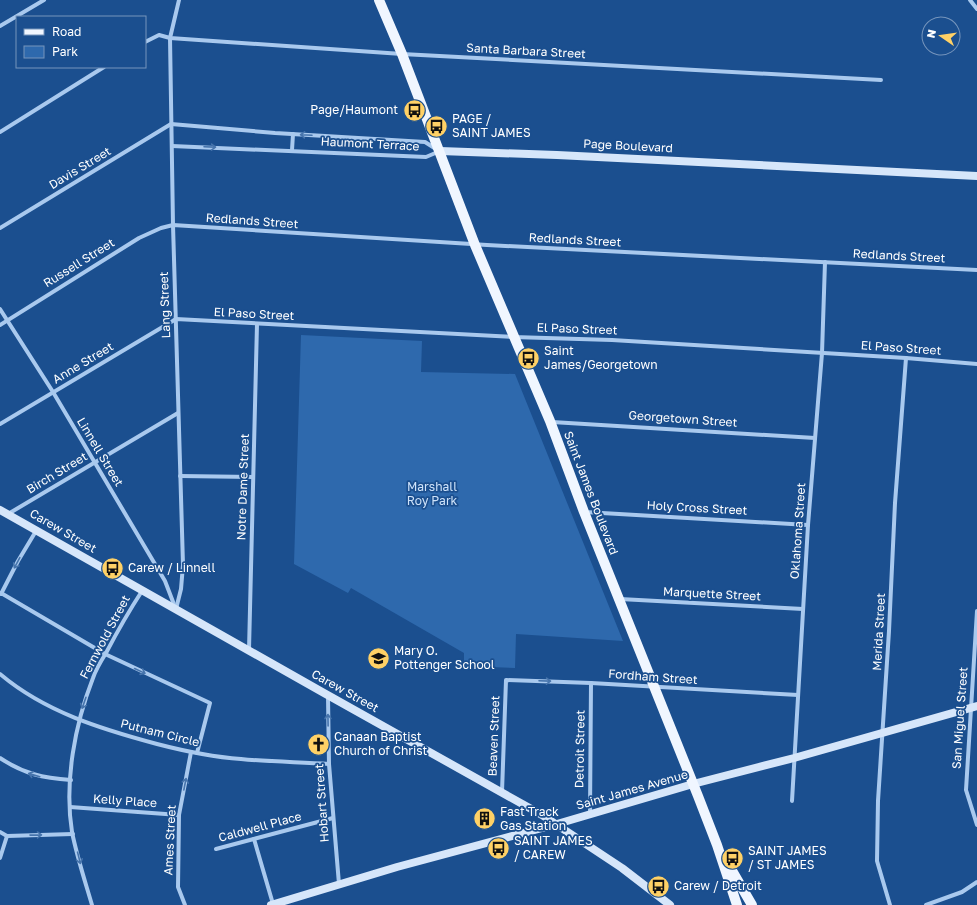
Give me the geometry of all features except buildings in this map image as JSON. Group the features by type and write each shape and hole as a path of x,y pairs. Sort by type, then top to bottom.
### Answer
{"main road":[{"path":"379,0 440,151"},
{"name":"Saint James Boulevard","path":"440,151 513,337 550,422 584,512 693,784 717,845 737,905"},
{"name":"Saint James Boulevard","path":"717,845 752,905"}],"street":[{"path":"17,16 44,0"},
{"name":"Lang Street","path":"176,610 181,589 183,565 173,225 170,38 179,0"},
{"path":"970,0 977,9"},
{"path":"0,26 16,17"},
{"name":"Santa Barbara Street","path":"146,41 158,35 170,38 402,54 881,80"},
{"path":"0,132 102,68"},
{"name":"Haumont Terrace","path":"171,124 293,134 425,142 440,151"},
{"name":"Davis Street","path":"0,228 171,124"},
{"path":"292,150 293,134"},
{"name":"Haumont Terrace","path":"172,146 426,157 440,151"},
{"name":"Page Boulevard","path":"440,151 557,155 977,176"},
{"name":"Redlands Street","path":"173,225 476,245 977,270"},
{"name":"Russell Street","path":"0,325 139,238 161,228 173,225"},
{"name":"Oklahoma Street","path":"792,801 808,525 822,353 825,262"},
{"name":"Linnell Street","path":"0,309 53,392 165,580 176,610"},
{"name":"El Paso Street","path":"176,319 513,337 612,340 906,358 977,364"},
{"name":"Anne Street","path":"0,424 176,319"},
{"name":"Notre Dame Street","path":"249,651 257,324"},
{"name":"Merida Street","path":"890,905 877,861 878,801 889,631 895,503 906,358"},
{"name":"Birch Street","path":"8,514 178,413"},
{"name":"Georgetown Street","path":"550,422 815,438"},
{"path":"180,476 253,477"},
{"name":"Carew Street","path":"0,510 557,824 622,868 670,905"},
{"name":"Holy Cross Street","path":"584,512 808,525"},
{"path":"36,530 1,594 105,654 210,703 197,753"},
{"name":"Fernwold Street","path":"92,905 73,834 70,807 72,757 79,720 93,676 120,626 142,590"},
{"name":"Marquette Street","path":"620,599 803,609"},
{"name":"San Miguel Street","path":"977,611 973,707 966,790 977,824"},
{"name":"Putnam Circle","path":"0,674 32,697 79,720 124,735 197,753 240,759 329,764"},
{"name":"Fordham Street","path":"506,680 591,683 655,688 798,695"},
{"name":"Beaven Street","path":"502,792 506,680"},
{"name":"Detroit Street","path":"590,815 591,683"},
{"name":"Hobart Street","path":"328,696 329,764 339,884"},
{"name":"Saint James Avenue","path":"272,905 339,884 590,815 693,784 794,758 973,707"},
{"name":"Ames Street","path":"185,905 178,887 179,815 191,752"},
{"path":"0,758 21,770 34,775 71,780"},
{"name":"Kelly Place","path":"70,807 179,815"},
{"name":"Caldwell Place","path":"216,849 333,818"},
{"path":"0,832 7,836 73,834"},
{"path":"0,858 7,836"},
{"path":"254,839 272,905"},
{"path":"926,905 962,892 977,882"}],"green space":[{"name":"Marshall Roy Park","path":"301,335 422,341 421,372 515,374 623,641 516,634 515,668 464,666 464,653 351,588 348,593 294,564"}],"place":[{"name":"Page/Haumont","path":"414,110"},
{"name":"PAGE / SAINT JAMES","path":"437,126"},
{"name":"Saint James/Georgetown","path":"529,358"},
{"name":"Carew / Linnell","path":"112,568"},
{"name":"Mary O. Pottenger School","path":"378,658"},
{"name":"Canaan Baptist Church of Christ","path":"319,744"},
{"name":"Fast Track Gas Station","path":"485,819"},
{"name":"SAINT JAMES / CAREW","path":"499,848"},
{"name":"SAINT JAMES / ST JAMES","path":"732,858"},
{"name":"Carew / Detroit","path":"658,886"}]}
